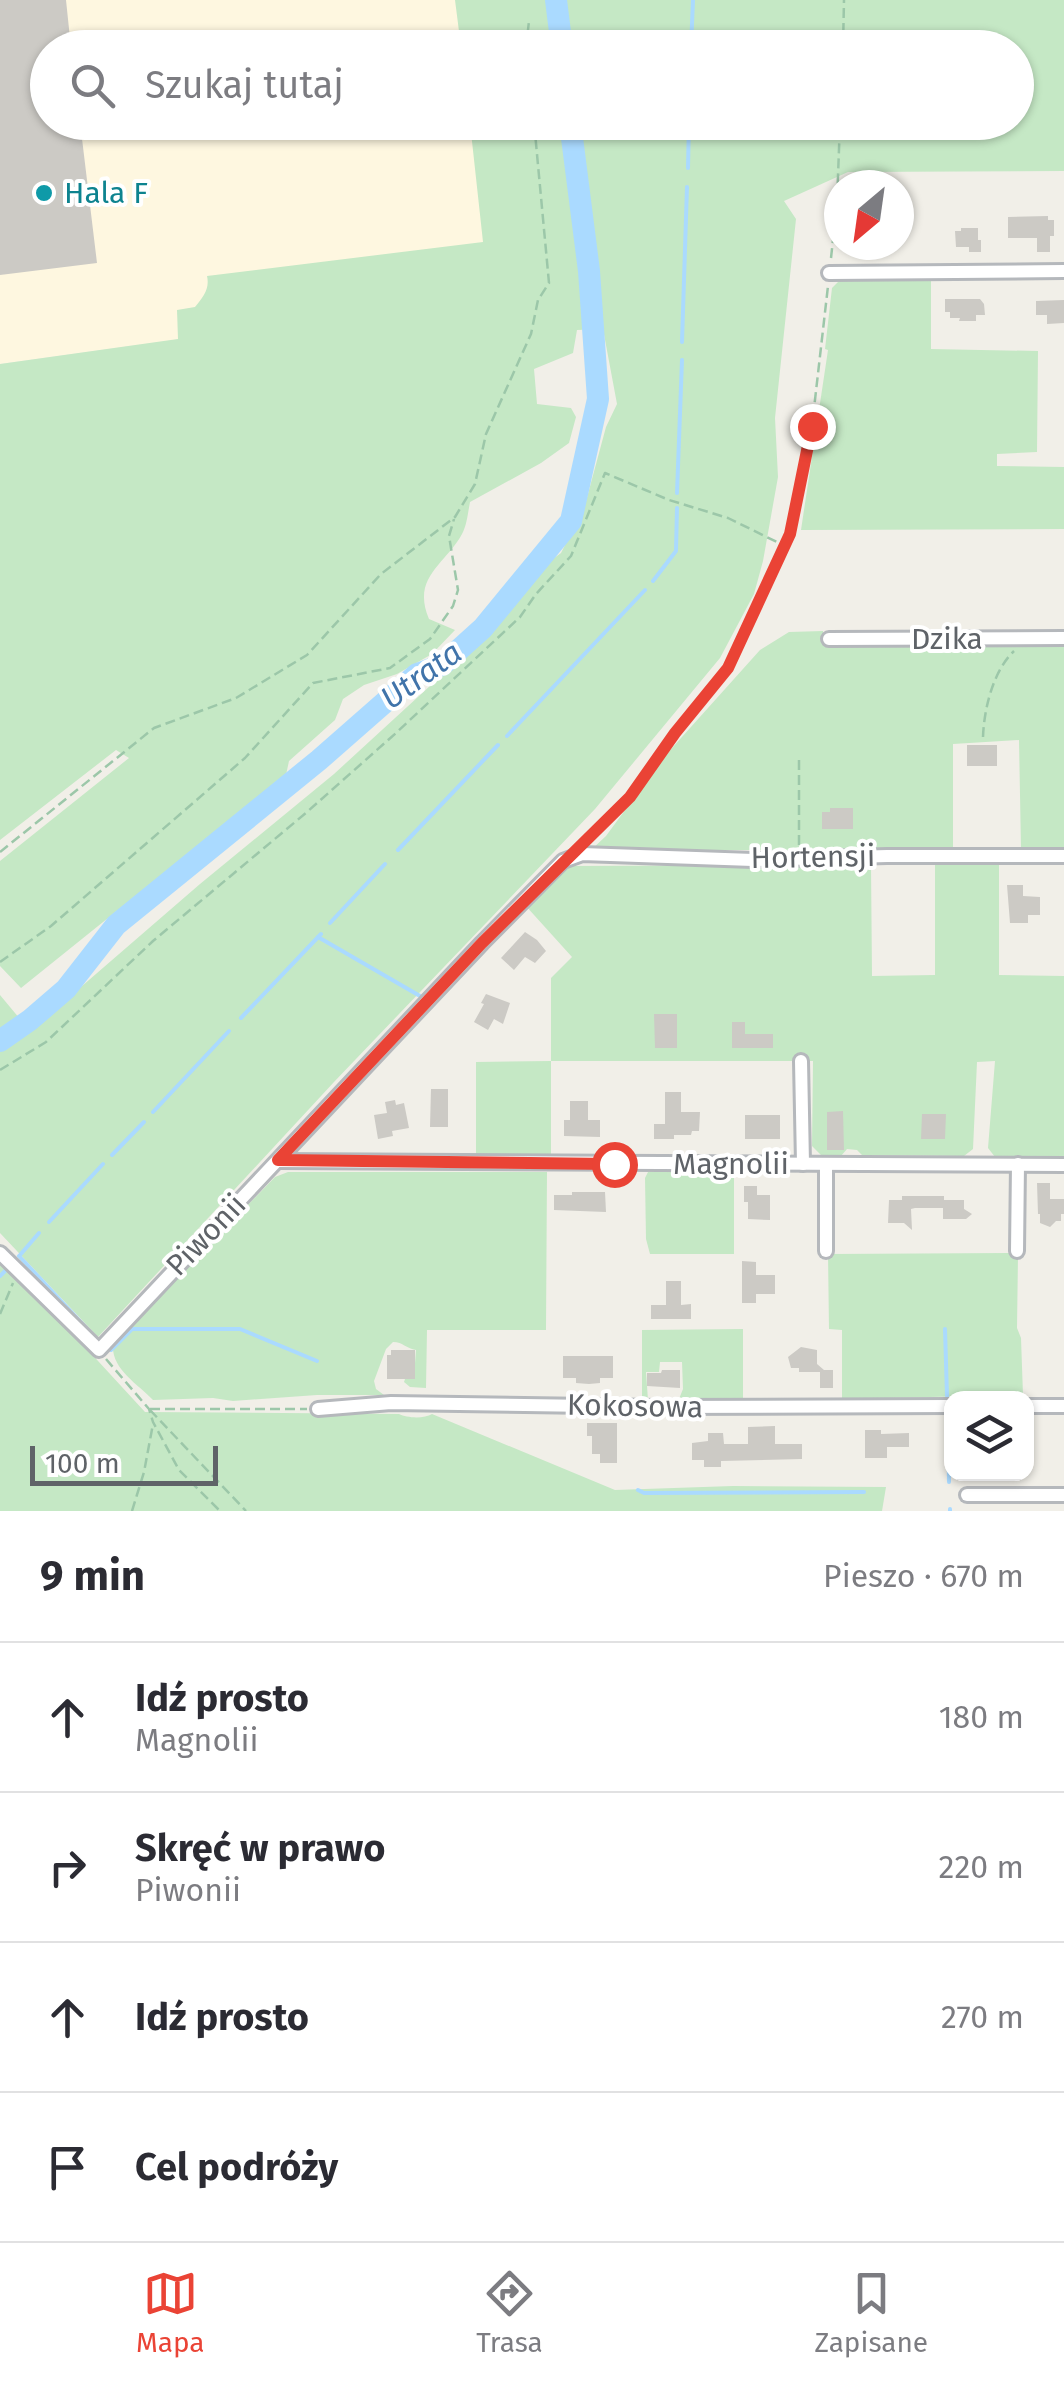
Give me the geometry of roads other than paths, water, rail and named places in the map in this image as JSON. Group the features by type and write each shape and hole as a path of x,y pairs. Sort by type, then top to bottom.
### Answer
{"street":[{"path":"829,273 1064,271"},
{"name":"Dzika","path":"829,639 1064,638"},
{"name":"Hortensji","path":"564,861 595,853 754,860 1064,856"},
{"name":"Piwonii","path":"0,1253 98,1350 469,956 564,861"},
{"path":"801,1061 802,1164"},
{"name":"Magnolii","path":"278,1160 1064,1165"},
{"path":"1017,1250 1018,1164"},
{"path":"826,1165 826,1251"},
{"name":"Kokosowa","path":"318,1409 391,1402 656,1407 944,1406"},
{"path":"1034,1406 1064,1406"},
{"path":"967,1495 1064,1495"}],"waterway":[{"name":"Utrata","path":"556,0 560,30"},
{"path":"692,30 693,0"},
{"name":"Utrata","path":"0,1041 66,989 116,925 319,760 417,674 442,665 483,628 571,521 598,399 589,271 572,140"},
{"path":"688,168 689,140"},
{"path":"682,342 687,187"},
{"path":"677,493 682,360"},
{"path":"653,581 676,551 677,508"},
{"path":"507,736 645,590"},
{"path":"398,850 498,745"},
{"path":"330,923 385,864"},
{"path":"241,1018 321,934"},
{"path":"318,937 420,996"},
{"path":"153,1112 229,1031"},
{"path":"112,1155 144,1122"},
{"path":"49,1222 103,1164"},
{"path":"20,1255 39,1233"},
{"path":"19,1256 92,1334"},
{"path":"0,1276 7,1269"},
{"path":"111,1350 132,1329 240,1329 317,1361"},
{"path":"945,1329 947,1391"},
{"path":"638,1490 864,1492"}],"place":[{"name":"Hala F","path":"44,193"}]}
